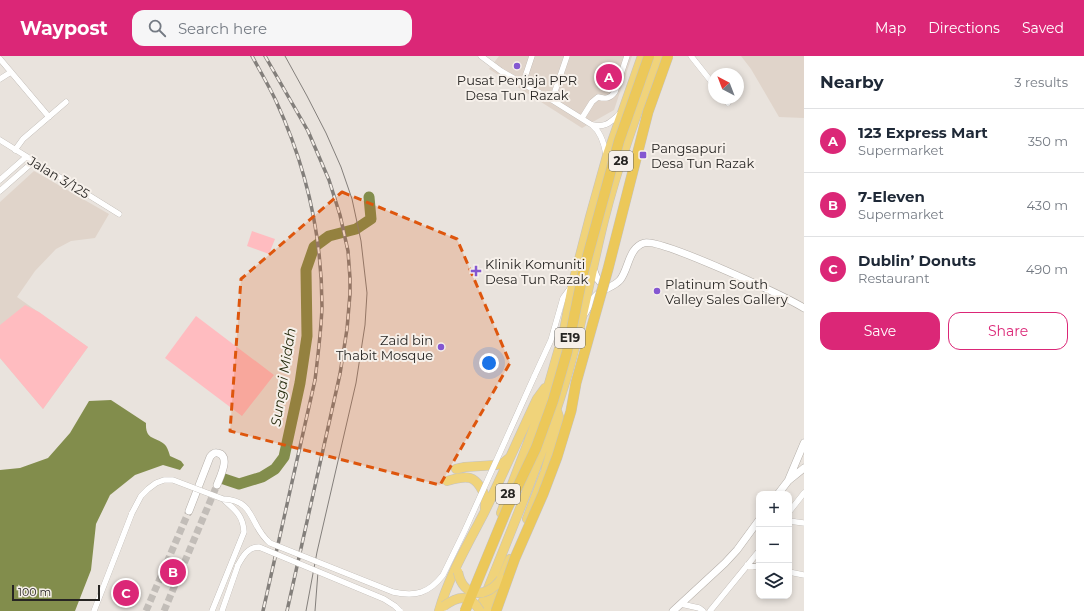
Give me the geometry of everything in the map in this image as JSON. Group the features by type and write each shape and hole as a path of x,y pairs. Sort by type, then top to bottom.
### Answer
{"highway":[{"name":"28","path":"462,611 539,415 552,376 564,331 573,284 607,156 642,56"},
{"name":"E19","path":"465,611 507,509 536,448 552,401 567,352 584,273 619,141 649,56"},
{"name":"28","path":"479,611 547,439 567,375 615,179 628,137 658,56"},
{"name":"E19","path":"496,611 515,558 543,494 557,457 608,269 648,112 668,56"},
{"path":"441,609 442,601 450,581 485,511 537,400 552,376"},
{"path":"488,611 545,472 558,429 559,418 556,408"},
{"path":"456,469 496,465 503,463 509,458"},
{"path":"447,481 462,478 474,480 479,485 485,497 485,511"},
{"path":"462,556 458,572 464,587 477,593 486,592 497,585 501,579"},
{"path":"441,609 451,601 460,597 473,602 479,611"}],"street":[{"path":"481,56 501,70 597,128 604,143 607,156"},
{"path":"522,83 532,56"},
{"path":"552,100 566,56"},
{"path":"582,118 592,102 598,97 608,99 615,92 627,56"},
{"path":"691,56 708,78"},
{"path":"0,58 49,117"},
{"path":"0,79 11,72"},
{"path":"15,150 23,139 66,102"},
{"path":"592,125 604,126 623,111"},
{"name":"Jalan 3/125","path":"0,140 119,214"},
{"path":"0,180 26,157"},
{"path":"0,191 34,161"},
{"path":"581,320 593,299 620,280 631,254 638,246 645,242 654,243 693,256 804,308"},
{"path":"593,268 599,282 608,288"},
{"path":"94,611 132,513 141,496 156,483 164,480 173,480 223,499 231,499 241,503 264,538 270,543 394,592 412,594 420,593 426,590 443,575 465,530 551,340 563,298 573,284"},
{"path":"788,481 804,443"},
{"path":"189,511 210,457 216,453 225,458 217,485"},
{"path":"780,491 788,481 804,468"},
{"path":"197,490 212,496"},
{"path":"792,508 804,493"},
{"path":"212,611 244,532 244,524 238,514 223,499"},
{"path":"792,521 804,523"},
{"path":"674,611 737,550 756,524"},
{"path":"222,611 242,557 252,548 259,547 384,599 400,611"},
{"path":"710,611 756,554"},
{"path":"747,565 756,566"},
{"path":"220,590 238,566"},
{"path":"792,573 804,575"},
{"path":"681,604 699,608 703,611"}],"highlighted area":[{"path":"342,192 457,239 510,363 440,485 230,431 241,279"}],"shaded area":[{"path":"499,56 632,56 614,110 582,128 489,69"},
{"path":"741,56 804,56 804,118 779,117 751,69"},
{"path":"34,171 109,214 95,238 71,241 56,249 35,271 17,297 88,347 43,409 0,358 0,202"},
{"path":"252,231 275,239 269,254 247,246"},
{"path":"25,305 39,312 88,347 43,409 0,358 0,325"},
{"path":"196,316 274,375 242,416 165,358"},
{"path":"111,400 146,423 146,429 150,436 163,443 167,447 170,456 181,461 184,465 180,470 163,465 135,475 110,495 96,524 91,570 75,611 0,611 0,470 20,468 48,458 70,433 89,401"}],"waterway":[{"name":"Sungai Midah","path":"224,479 239,484 262,477 275,469 284,457 300,383 307,336 306,270 314,247 329,236 356,229 371,219 369,197"}],"tunnel":[{"path":"164,611 217,485"},
{"path":"146,611 189,511"}],"tram line":[{"path":"285,56 326,133 341,167 352,199 361,241 367,293 365,325 356,383 317,552 306,611"},
{"path":"315,611 318,572"}],"railway":[{"path":"252,56 276,101 287,126 304,176 319,254 322,307 315,380 263,611"},
{"path":"265,56 308,131 329,180 340,215 348,251 350,278 347,329 340,374 287,611"}],"place":[{"name":"Pusat Penjaja PPR Desa Tun Razak","path":"517,66"},
{"name":"123 Express Mart","path":"609,77"},
{"name":"Pangsapuri Desa Tun Razak","path":"643,155"},
{"name":"Klinik Komuniti Desa Tun Razak","path":"476,271"},
{"name":"Platinum South Valley Sales Gallery","path":"657,291"},
{"name":"Zaid bin Thabit Mosque","path":"441,347"},
{"name":"7-Eleven","path":"173,572"},
{"name":"Dublin’ Donuts","path":"126,593"}]}
